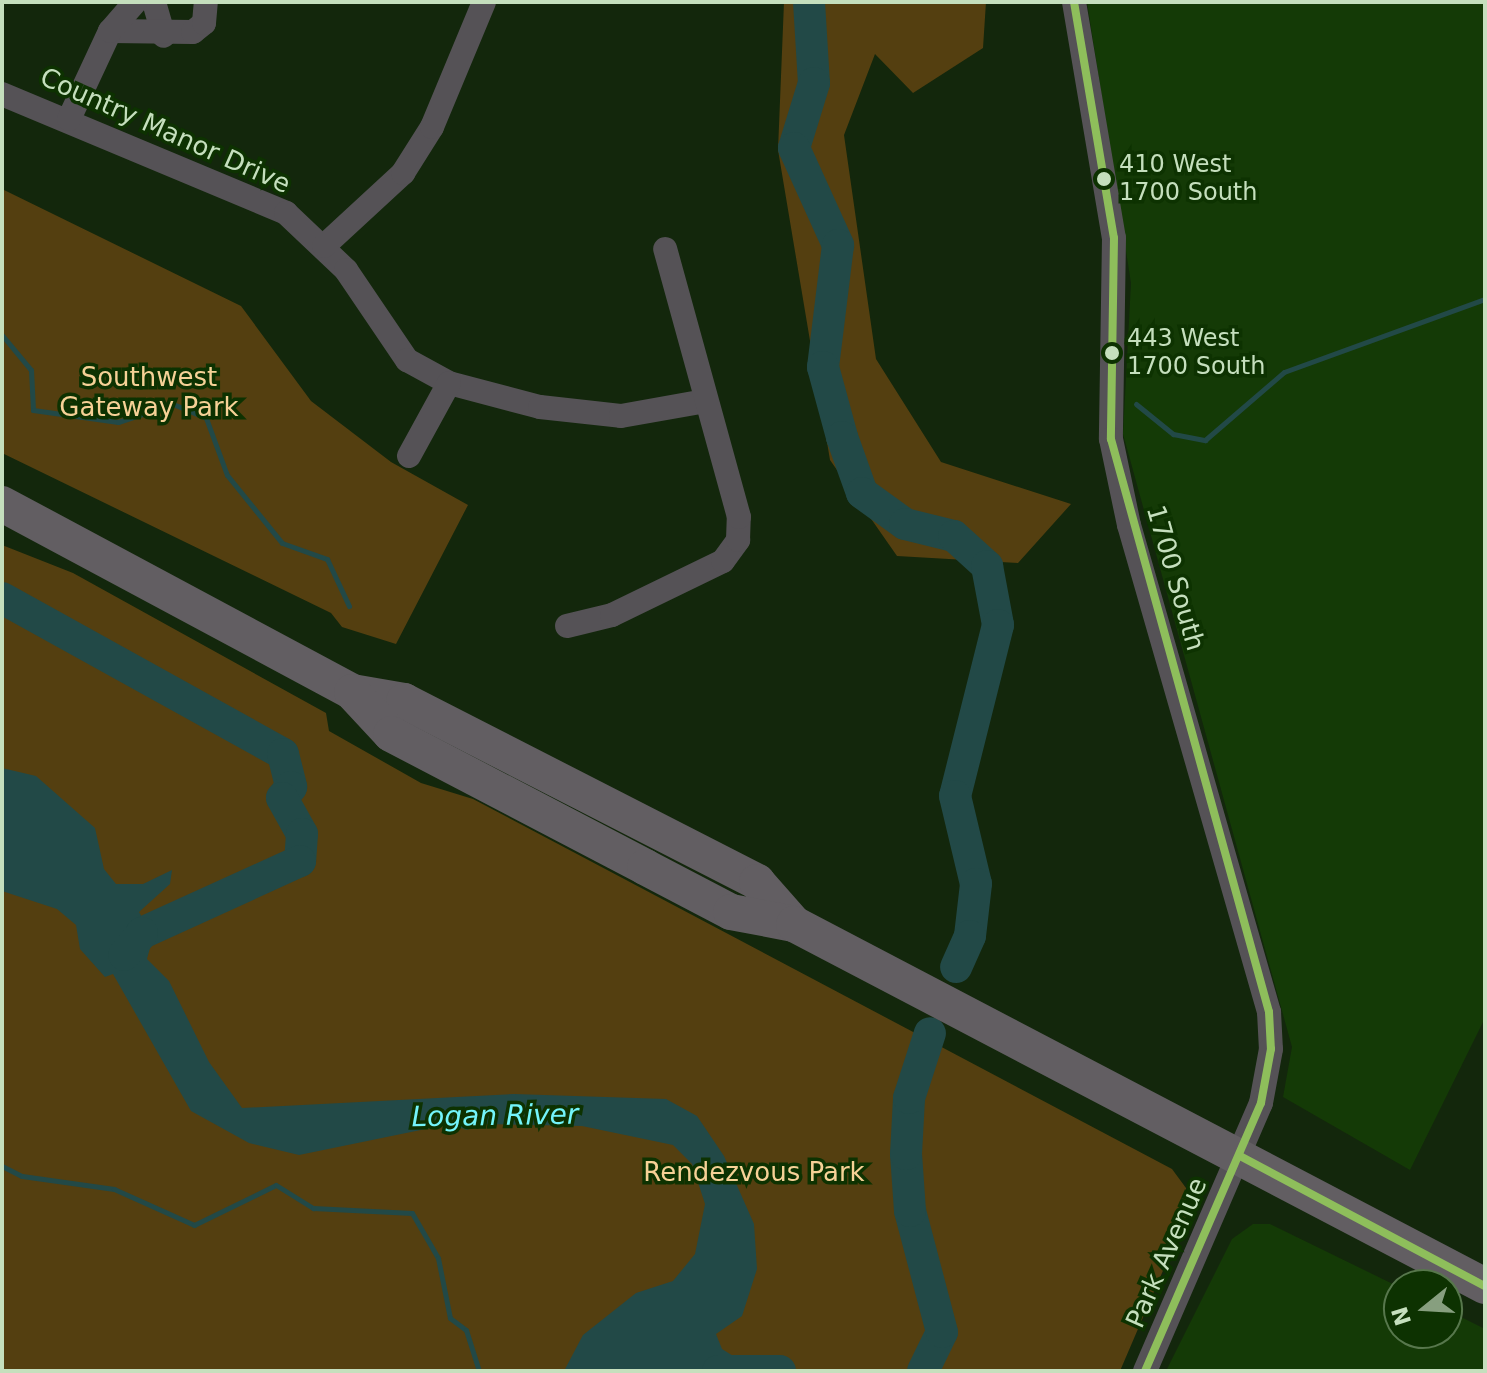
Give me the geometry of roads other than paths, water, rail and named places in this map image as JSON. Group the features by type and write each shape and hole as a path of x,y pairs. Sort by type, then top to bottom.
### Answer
{"highway":[{"path":"2,504 352,692 404,701 757,882 794,924 1485,1286"}],"street":[{"path":"69,119 110,31 135,2"},
{"path":"154,2 164,36"},
{"path":"110,31 164,36 193,32 204,23 206,2"},
{"path":"324,246 403,173 432,127 484,2"},
{"name":"1700 South","path":"1074,2 1114,238 1111,439 1129,525 1269,1012 1261,1103 1240,1156"},
{"name":"Country Manor Drive","path":"2,94 69,119 286,213 324,246 407,360 449,383 540,407 621,416 705,401"},
{"path":"567,626 612,615 723,561 738,540 739,517 665,249"},
{"path":"409,456 449,383"},
{"name":"Park Avenue","path":"1145,1371 1240,1156"}],"water":[{"path":"2,768 36,776 95,828 104,869 116,884 143,884 172,870 170,884 139,912 153,937 147,959 169,981 209,1062 242,1108 514,1094 666,1099 697,1116 724,1156 754,1224 757,1269 742,1316 716,1334 722,1349 738,1359 736,1371 564,1371 583,1335 636,1293 673,1281 695,1254 705,1204 692,1164 673,1145 582,1126 478,1124 467,1130 450,1124 299,1155 249,1143 191,1111 113,974 105,977 80,949 76,925 57,909 2,891"}],"waterway":[{"path":"809,2 814,83 794,148 838,245 823,367 842,437 862,493 905,524 954,536 987,566 998,625 955,796 976,884 970,936 956,967"},
{"path":"1136,404 1173,434 1205,440 1284,372 1485,299"},
{"path":"2,335 31,370 33,410 118,422 173,404 206,418 227,475 282,543 327,559 349,606"},
{"name":"Logan River","path":"2,598 283,754 291,787 282,798 302,834 300,861 142,933 124,955"},
{"path":"923,1371 942,1332 910,1211 906,1154 909,1098 930,1033"},
{"path":"2,1166 22,1176 114,1189 194,1225 276,1185 313,1208 412,1213 438,1258 450,1318 466,1330 479,1371"},
{"path":"718,1371 780,1371"}],"place":[{"name":"410 West 1700 South","path":"1104,179"},
{"name":"443 West 1700 South","path":"1112,353"}],"park label":[{"name":"Southwest Gateway Park","path":"149,393"},
{"name":"Rendezvous Park","path":"754,1173"}]}
